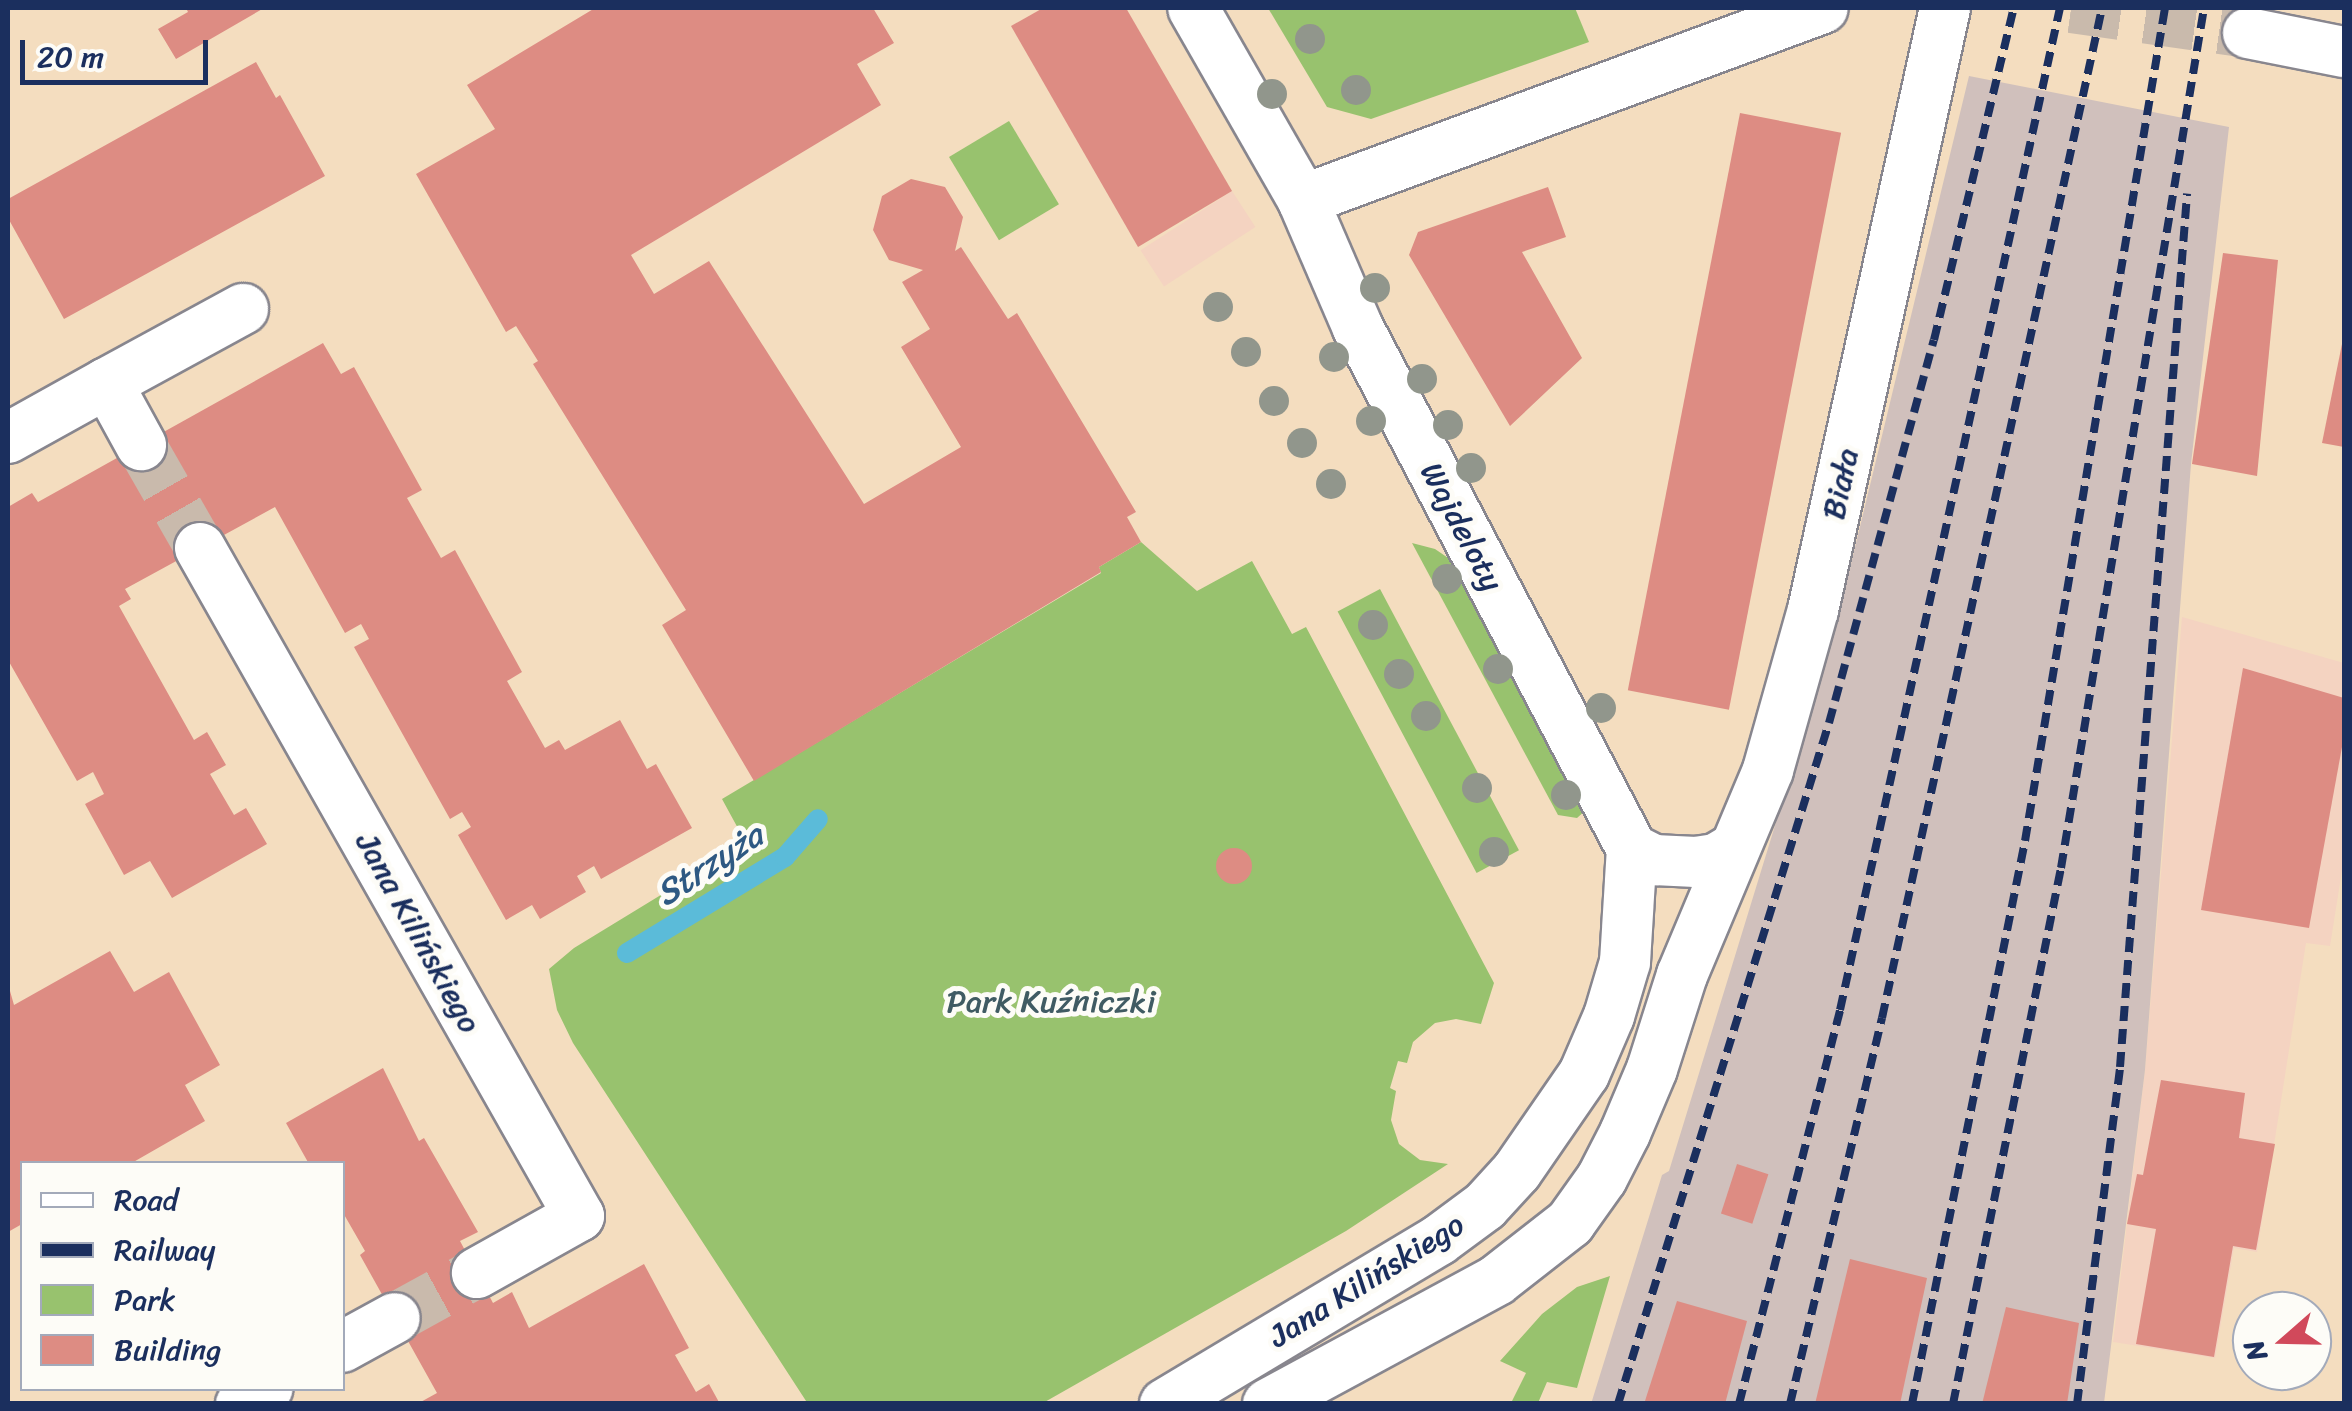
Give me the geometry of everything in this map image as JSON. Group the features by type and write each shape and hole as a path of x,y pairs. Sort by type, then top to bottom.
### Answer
{"street":[{"name":"Wajdeloty","path":"1194,8 1302,200 1358,328 1632,849"},
{"path":"1302,200 1823,8"},
{"name":"Biała","path":"1734,848 1768,770 1814,610 1945,8"},
{"path":"2248,34 2315,33"},
{"path":"8,438 243,309"},
{"path":"107,383 141,444"},
{"name":"Jana Kilińskiego","path":"200,548 579,1216 477,1273"},
{"path":"1632,849 1654,860 1696,862 1716,858 1734,848"},
{"name":"Jana Kilińskiego","path":"1268,1404 1497,1280 1570,1223 1602,1178 1626,1133 1652,1069 1682,975 1734,848"},
{"name":"Jana Kilińskiego","path":"1164,1404 1439,1240 1484,1206 1517,1171 1584,1074 1609,1016 1624,962 1632,849"},
{"path":"345,1345 395,1318"},
{"path":"241,1404 263,1391"}],"shaded area":[{"path":"1969,76 2229,127 2191,464 2145,1070 2104,1403 1591,1404 1662,1175 1669,1171 1835,630"},
{"path":"1232,191 1255,227 1164,286 1141,250"},
{"path":"2182,617 2344,663 2344,858 2330,946 2306,943 2257,1252 2234,1248 2215,1358 2113,1342 2145,1070"}],"green space":[{"path":"1268,8 1575,8 1589,42 1371,119 1327,107"},
{"path":"1009,121 1059,204 999,240 949,157"},
{"name":"Park Kuźniczki","path":"1141,542 1197,591 1252,561 1292,634 1306,627 1494,983 1481,1024 1456,1019 1435,1023 1413,1042 1407,1063 1398,1061 1390,1088 1396,1091 1391,1120 1399,1144 1420,1160 1448,1164 1346,1231 1043,1403 808,1404 573,1043 557,1010 549,969 574,948 746,843 722,799 1101,573 1099,567"},
{"path":"1412,543 1435,549 1454,562 1586,810 1577,818 1558,815"},
{"path":"1380,589 1519,850 1477,873 1338,612"},
{"path":"1610,1276 1577,1388 1547,1382 1538,1403 1511,1403 1526,1373 1500,1361 1542,1314 1577,1287"}],"building":[{"path":"186,8 264,8 176,59 158,29 188,12"},
{"path":"595,8 873,8 894,43 857,64 881,105 631,255 654,294 709,261 864,504 961,447 901,347 930,329 902,282 923,270 889,260 873,230 882,196 911,179 945,187 963,217 955,251 961,247 1008,319 1017,313 1136,512 1127,517 1141,542 1099,567 1101,572 754,781 662,625 686,610 533,364 538,361 516,326 506,332 416,174 495,129 467,85"},
{"path":"1043,8 1126,8 1232,191 1138,247 1011,26"},
{"path":"256,62 276,98 280,95 325,176 64,319 8,218 8,199"},
{"path":"1740,113 1841,133 1729,710 1628,690"},
{"path":"1548,187 1566,237 1522,252 1582,358 1510,426 1409,255 1418,232"},
{"path":"2223,253 2278,260 2257,476 2192,464"},
{"path":"2344,339 2344,447 2322,443"},
{"path":"323,343 341,374 354,367 422,490 407,498 441,558 455,550 522,672 507,681 545,748 559,740 565,750 620,720 647,769 656,764 692,828 601,879 594,866 577,876 586,892 540,919 532,905 506,920 458,835 471,827 462,812 450,819 354,647 369,639 361,624 345,633 275,507 125,589 131,599 119,606 194,740 207,732 226,765 210,774 234,815 246,808 267,844 172,898 150,861 124,875 85,804 104,794 93,772 77,781 8,660 8,507 32,493 38,502"},
{"path":"2243,668 2344,698 2344,736 2309,928 2201,910"},
{"path":"1234,848 1247,853 1252,866 1247,879 1234,884 1221,879 1216,866 1221,853"},
{"path":"110,951 134,992 169,972 220,1065 185,1085 205,1121 135,1161 20,1161 20,1225 8,1232 8,984 14,1005"},
{"path":"383,1068 419,1141 424,1138 478,1232 460,1241 493,1303 512,1292 529,1328 644,1264 689,1348 675,1355 696,1392 709,1384 720,1404 417,1404 437,1393 360,1255 365,1251 345,1216 345,1161 307,1161 286,1123"},
{"path":"2161,1080 2245,1093 2239,1138 2275,1144 2256,1250 2233,1246 2214,1357 2136,1344 2156,1229 2127,1224 2137,1174 2143,1175"},
{"path":"1737,1164 1768,1174 1752,1224 1721,1213"},
{"path":"1850,1259 1927,1278 1900,1404 1815,1404"},
{"path":"1677,1301 1747,1321 1725,1404 1644,1404"},
{"path":"2006,1307 2079,1323 2067,1404 1982,1404"}],"waterway":[{"name":"Strzyża","path":"627,953 785,857 818,819"}],"tunnel":[{"path":"2071,8 2248,33"},
{"path":"141,445 200,548"},
{"path":"395,1318 477,1273"}],"railway":[{"path":"1618,1404 1829,723 1934,340 2014,8"},
{"path":"1739,1404 1840,1010 2060,8"},
{"path":"1790,1404 1882,1018 2102,8"},
{"path":"1912,1404 2025,841 2165,8"},
{"path":"1953,1404 2061,868 2204,8"},
{"path":"2077,1404 2120,1067 2187,194"}]}
